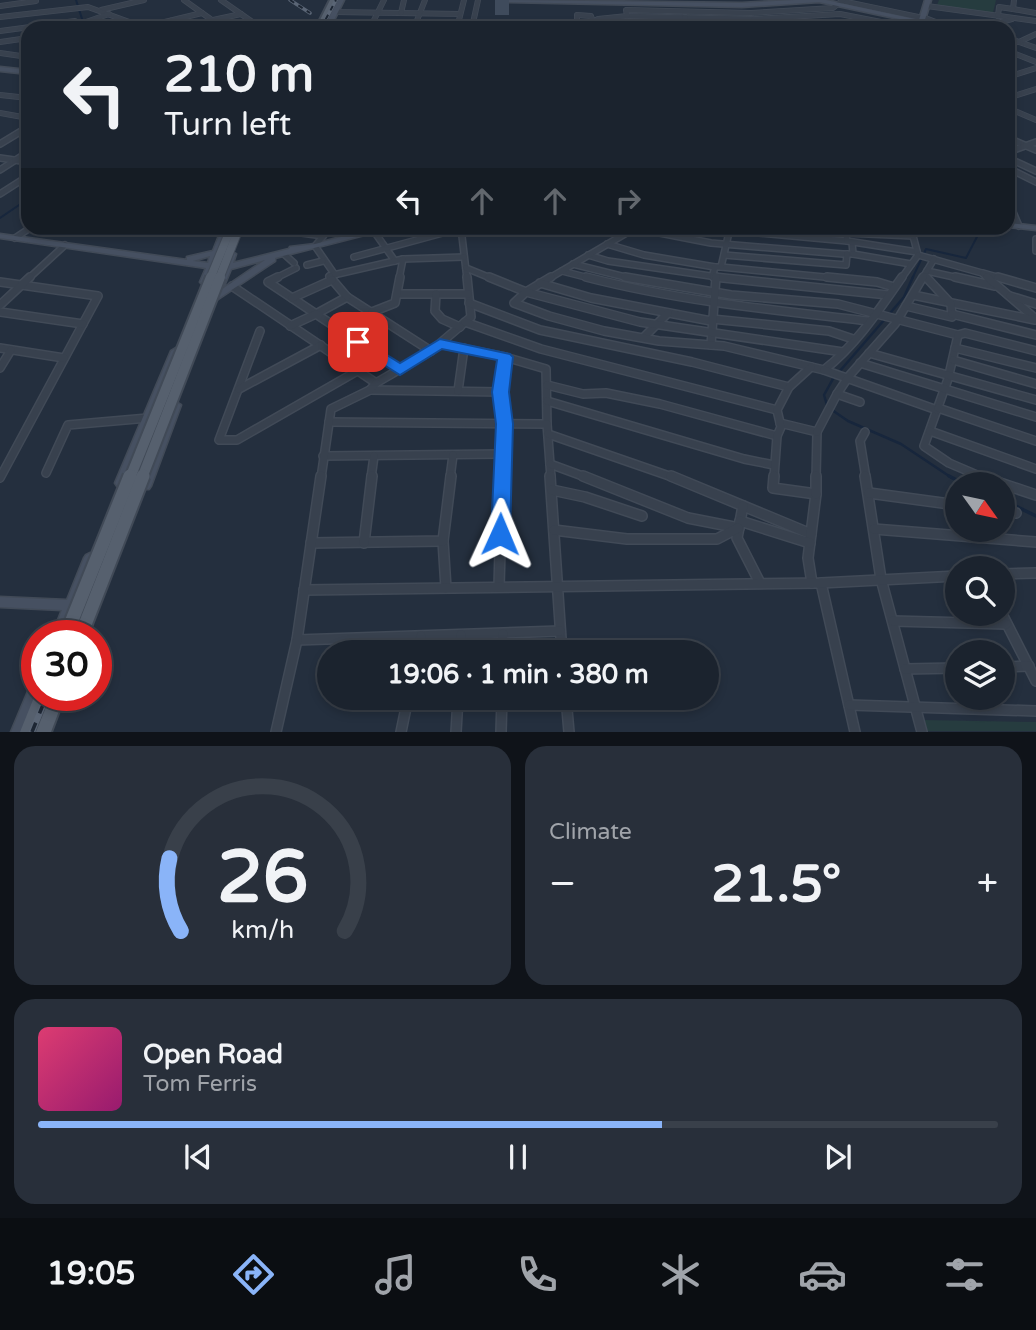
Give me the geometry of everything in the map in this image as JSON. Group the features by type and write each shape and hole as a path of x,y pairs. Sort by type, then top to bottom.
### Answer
{"main road":[{"path":"321,21 332,0"},
{"path":"331,21 340,0"},
{"path":"330,21 340,0"},
{"path":"506,0 592,3 627,10 840,1 922,21 928,3"},
{"path":"0,69 21,71"},
{"path":"1015,226 1036,228"},
{"path":"64,620 225,235"},
{"path":"72,620 225,235"},
{"path":"87,620 238,235"},
{"path":"93,620 239,235"},
{"path":"229,264 355,235"},
{"path":"0,236 188,261 214,260 229,264 299,249"},
{"path":"215,298 281,255"},
{"path":"188,261 214,260"},
{"path":"188,261 206,278"},
{"path":"0,602 99,605"},
{"path":"18,732 27,711"},
{"path":"27,732 36,711"},
{"path":"43,732 52,711"},
{"path":"50,732 58,711"}],"street":[{"path":"0,5 36,0 39,12"},
{"path":"107,0 114,6"},
{"path":"100,10 129,1 144,0"},
{"path":"184,0 213,20 241,14"},
{"path":"221,0 251,21"},
{"path":"374,21 384,0"},
{"path":"401,13 404,0"},
{"path":"416,21 425,0"},
{"path":"458,21 464,0"},
{"path":"473,21 478,0"},
{"path":"774,4 784,0"},
{"path":"1013,9 1014,0"},
{"path":"596,21 627,10 751,13 833,8 840,1"},
{"path":"592,3 590,16 592,21"},
{"path":"928,3 1036,21"},
{"path":"0,17 88,7 127,21"},
{"path":"998,16 999,7 1036,13"},
{"path":"627,10 685,17 754,19 840,14 866,21"},
{"path":"336,12 460,14"},
{"path":"168,21 202,13"},
{"path":"89,21 109,14"},
{"path":"578,21 577,15 590,16"},
{"path":"685,17 686,21"},
{"path":"1006,21 1016,18"},
{"path":"0,31 21,28"},
{"path":"1020,42 1036,34"},
{"path":"0,42 21,39"},
{"path":"1015,40 1035,47"},
{"path":"0,53 21,56"},
{"path":"1015,54 1036,62"},
{"path":"1015,75 1036,68"},
{"path":"1015,96 1036,89"},
{"path":"0,95 21,97"},
{"path":"1015,111 1036,120"},
{"path":"0,113 21,117"},
{"path":"1028,117 1036,114"},
{"path":"0,145 21,132"},
{"path":"1015,141 1036,150"},
{"path":"1015,150 1036,142"},
{"path":"0,170 21,157"},
{"path":"0,158 21,161"},
{"path":"1015,161 1036,171"},
{"path":"1015,172 1036,182"},
{"path":"0,194 21,180"},
{"path":"1015,217 1019,226"},
{"path":"15,238 21,234"},
{"path":"316,235 323,236"},
{"path":"380,235 386,248 399,260"},
{"path":"354,257 435,235"},
{"path":"276,732 296,640 331,409 431,351 471,317 462,235"},
{"path":"623,235 526,292 514,303 559,320 644,338 711,345 776,356 1036,441"},
{"path":"666,235 850,254 911,264"},
{"path":"712,277 724,256 728,235"},
{"path":"784,235 850,241 918,254 1036,288"},
{"path":"724,256 846,265 850,254 847,235"},
{"path":"902,235 913,236 918,254"},
{"path":"323,236 315,246 347,297 431,351"},
{"path":"1036,239 1036,251"},
{"path":"607,244 643,255 718,267 894,286"},
{"path":"0,305 65,245"},
{"path":"824,370 853,340 918,254"},
{"path":"281,255 295,266 268,282 400,370"},
{"path":"588,255 608,261 712,277 888,295"},
{"path":"292,298 334,277 399,260 464,257"},
{"path":"855,732 808,558 816,494 817,432 847,379 897,320 933,259"},
{"path":"373,312 395,303 399,260"},
{"path":"307,265 323,261"},
{"path":"573,264 602,273 717,293 834,304 876,311 897,320 958,335 965,333 1036,351"},
{"path":"466,268 526,292 592,312 656,325 843,352"},
{"path":"562,271 632,289 715,304 868,321"},
{"path":"926,273 995,286"},
{"path":"926,273 951,304 952,314"},
{"path":"982,273 1036,319"},
{"path":"711,345 711,320 717,293 716,277 712,277"},
{"path":"0,282 98,296 0,478"},
{"path":"540,284 576,295 668,313 711,320 829,331 853,340"},
{"path":"232,286 359,370 373,387 501,392"},
{"path":"397,294 468,294"},
{"path":"436,294 435,311 442,318 541,349 578,356 665,383 777,410"},
{"path":"913,295 1036,319"},
{"path":"1005,295 1036,304"},
{"path":"290,326 347,297"},
{"path":"470,303 517,325 701,364 789,387"},
{"path":"906,306 952,317 952,314"},
{"path":"0,312 83,324"},
{"path":"644,338 668,313"},
{"path":"952,314 1036,335"},
{"path":"261,331 219,440 237,440 359,370"},
{"path":"958,335 949,375 925,446 936,457 967,471 1036,495"},
{"path":"440,344 505,357 547,369 561,640"},
{"path":"239,389 321,345"},
{"path":"0,348 64,359"},
{"path":"458,391 464,348"},
{"path":"955,348 1036,368"},
{"path":"0,368 11,350"},
{"path":"869,353 1036,400"},
{"path":"499,587 504,424 501,392 505,357"},
{"path":"953,360 1036,384"},
{"path":"860,363 1036,417"},
{"path":"811,367 789,387 777,410 780,423 774,465 774,488 816,494"},
{"path":"547,384 583,394 606,393 660,404 777,436"},
{"path":"837,394 860,402"},
{"path":"547,401 744,459 774,465"},
{"path":"46,473 68,425 148,418"},
{"path":"329,422 504,424 548,429 743,506 810,539"},
{"path":"780,423 817,432"},
{"path":"930,431 1036,470"},
{"path":"865,432 860,441 881,579 922,732"},
{"path":"323,456 502,454"},
{"path":"446,588 443,541 453,455"},
{"path":"364,543 374,456"},
{"path":"550,464 653,503 680,517 720,527 739,525 810,539"},
{"path":"552,490 585,497 642,516"},
{"path":"869,493 945,503"},
{"path":"743,506 737,538 760,583"},
{"path":"554,530 627,538 716,539 739,525"},
{"path":"874,529 1036,542"},
{"path":"311,543 443,541"},
{"path":"1015,574 1036,573"},
{"path":"304,590 816,583 945,576"},
{"path":"893,621 945,620"},
{"path":"1008,626 1036,681"},
{"path":"296,640 560,631"},
{"path":"503,634 503,640"},
{"path":"461,635 461,640"},
{"path":"420,640 421,636"},
{"path":"1015,667 1029,666"},
{"path":"905,668 945,668"},
{"path":"849,705 1036,711"},
{"path":"401,732 406,710"},
{"path":"456,732 457,710"},
{"path":"501,732 502,710"},
{"path":"567,710 569,732"}],"green space":[{"path":"939,0 996,0 993,13 937,5"},
{"path":"923,720 1036,722 1036,731 927,731"}],"waterway":[{"path":"76,0 83,21"},
{"path":"0,218 21,204"},
{"path":"912,279 926,249 966,258 978,235"},
{"path":"839,372 904,297 913,277"},
{"path":"827,405 824,395 834,377"},
{"path":"832,410 848,421 901,444 945,473"},
{"path":"1015,506 1036,516"}],"railway":[{"path":"290,0 310,13"},
{"path":"325,21 336,0"},
{"path":"214,279 231,235"},
{"path":"134,478 214,277"},
{"path":"77,620 135,476"},
{"path":"32,732 41,711"}],"route":[{"path":"358,342 400,370 440,344 505,357 501,392 504,424 500,534"}]}
